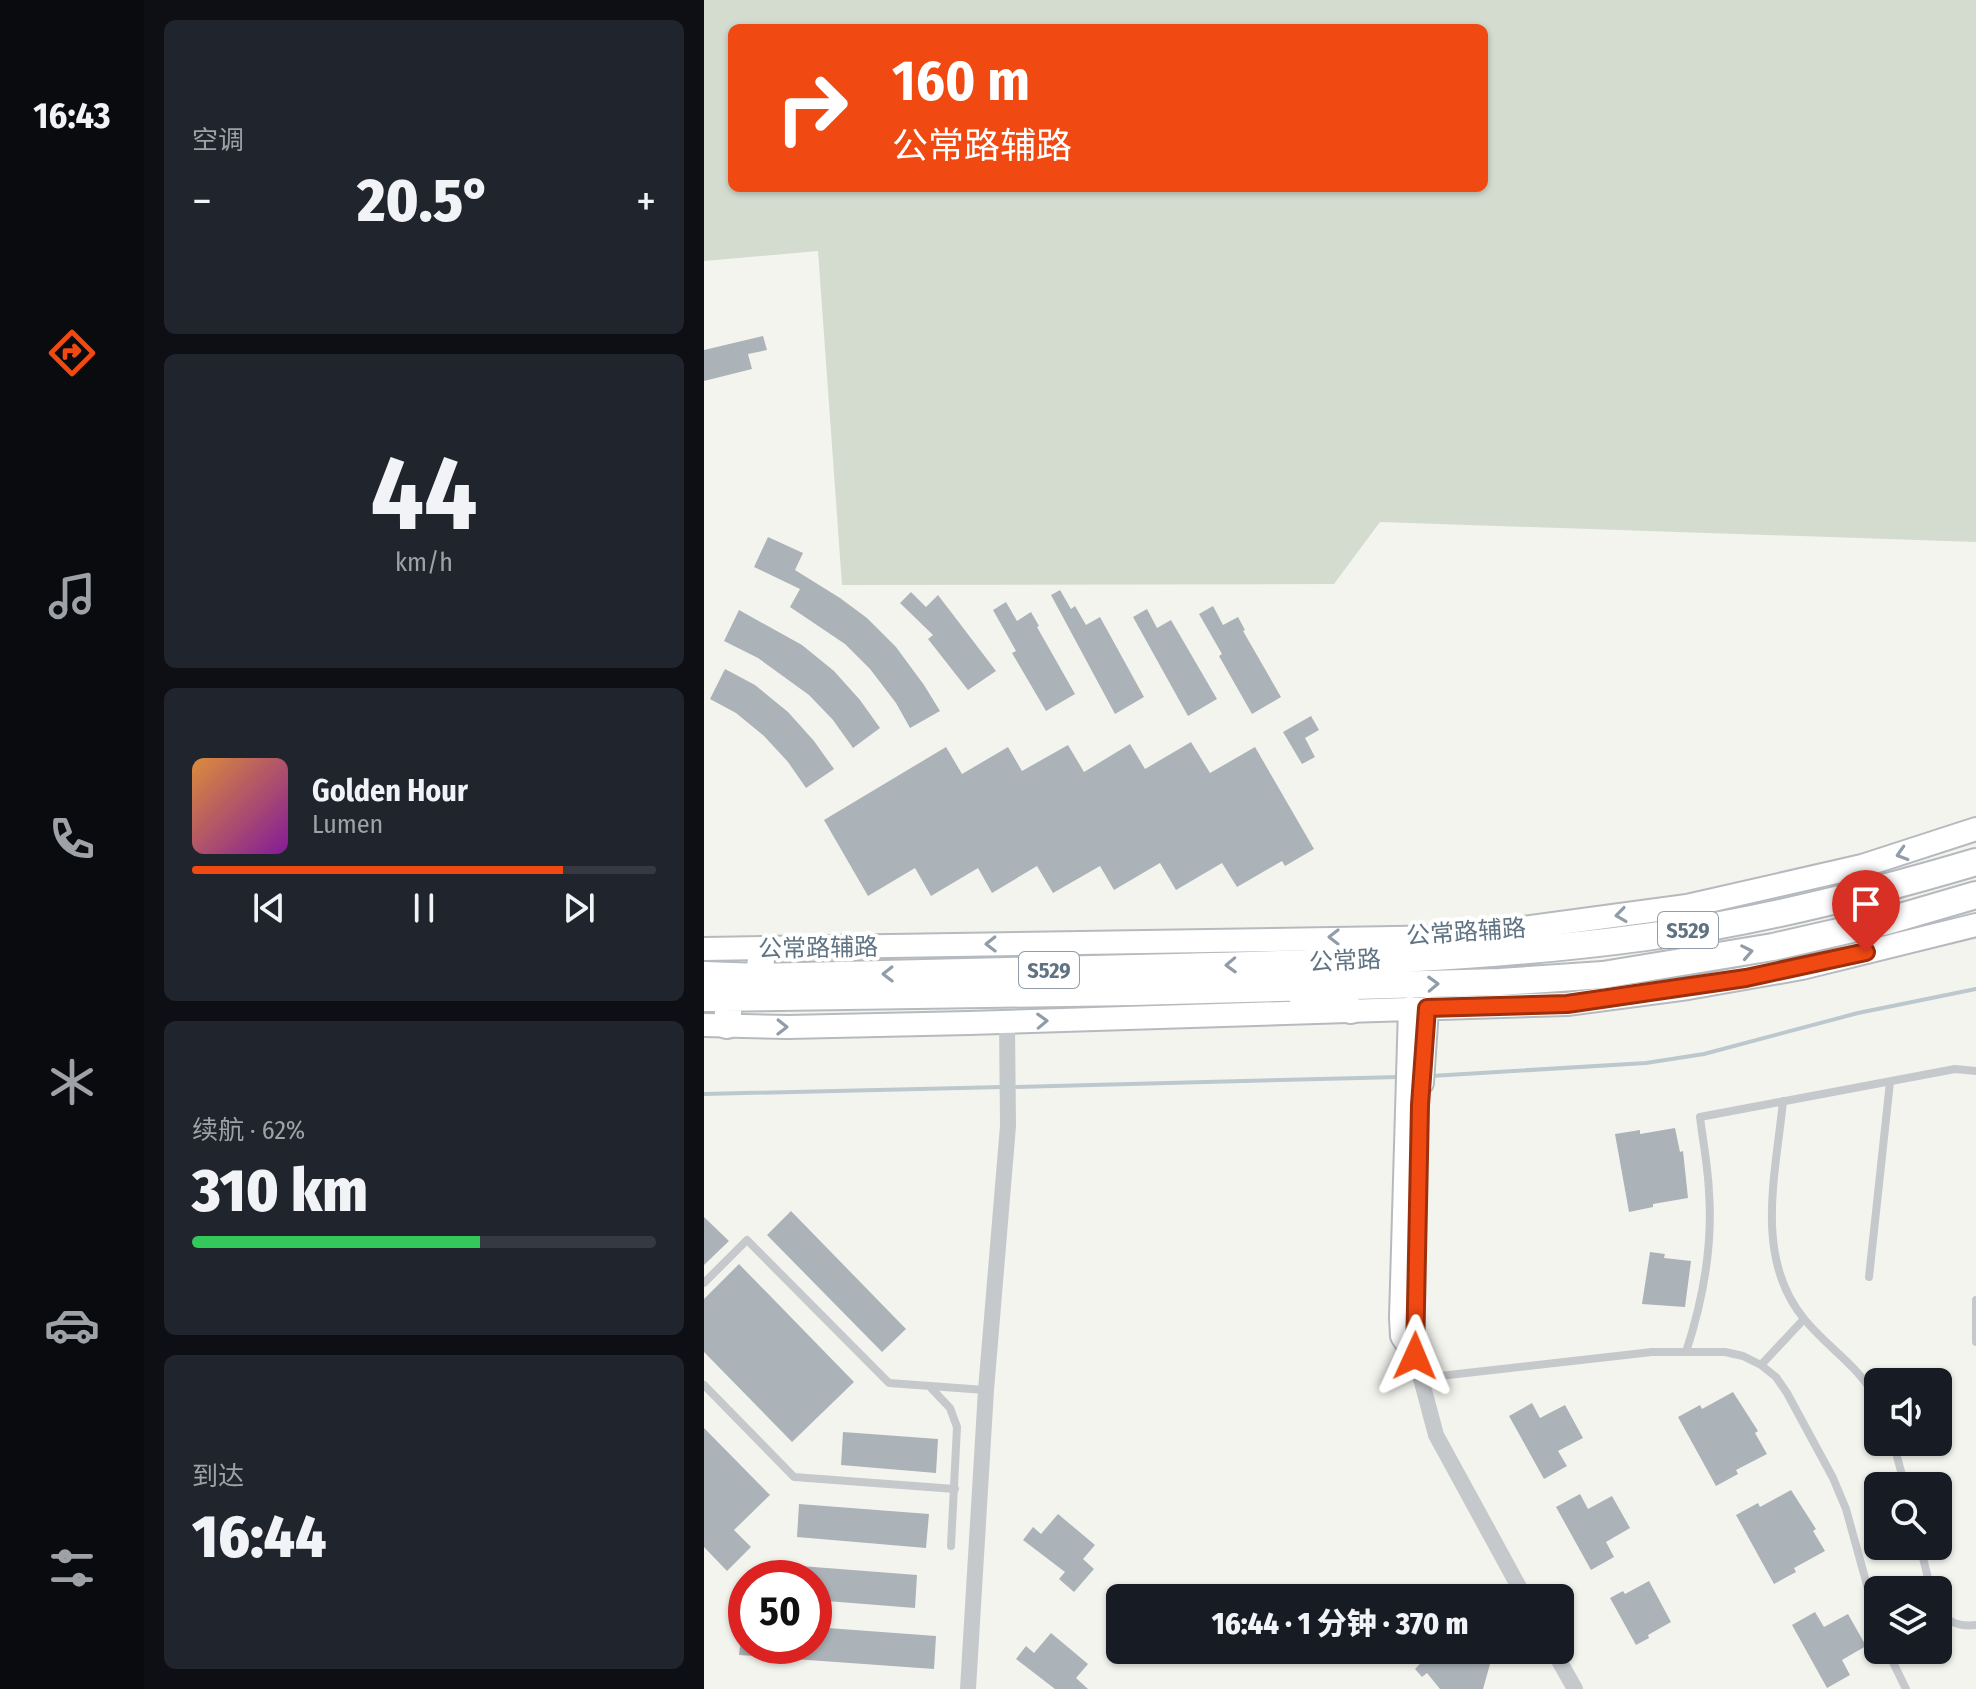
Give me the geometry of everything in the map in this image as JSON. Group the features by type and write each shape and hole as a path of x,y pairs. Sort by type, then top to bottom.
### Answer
{"main road":[{"name":"公常路辅路","path":"704,949 1456,937 1687,906 1862,866 1976,829"},
{"name":"公常路","path":"704,975 759,977 1292,964 1522,951 1647,937 1775,915 1976,862"},
{"name":"公常路","path":"716,1012 1271,987 1484,983 1603,975 1701,961 1819,937 1976,895"},
{"path":"716,1012 788,1027 1567,1004 1688,988 1802,968 1976,925"},
{"path":"1393,958 1456,937"},
{"path":"759,977 762,950"},
{"path":"1271,987 1351,1010"},
{"path":"1415,1356 1402,1336 1401,1318 1418,1008"}],"street":[{"path":"968,1689 986,1390 1008,1115 1007,1022"},
{"path":"1415,1356 1436,1435 1517,1584"},
{"path":"1561,1664 1575,1689"}],"lane":[{"path":"1686,1352 1701,1300 1709,1247 1709,1193 1700,1117 1955,1069 1976,1071"},
{"path":"1869,1277 1890,1082"},
{"path":"1783,1101 1771,1224 1772,1250 1779,1275 1789,1298 1804,1319 1864,1380"},
{"path":"704,1283 747,1240 889,1383 986,1390"},
{"path":"1976,1300 1976,1342"},
{"path":"1761,1365 1804,1319"},
{"path":"1421,1378 1652,1352 1725,1352 1743,1356 1776,1377 1787,1393 1833,1478 1846,1509 1864,1576"},
{"path":"704,1385 794,1477 955,1489"},
{"path":"929,1386 945,1399 957,1427 951,1546"},
{"path":"1952,1622 1976,1625"},
{"path":"1894,1664 1906,1689"}],"shaded area":[{"path":"704,0 1976,0 1976,542 1380,522 1334,584 842,585 818,251 704,261"}],"building":[{"path":"763,336 767,350 748,354 752,369 704,381 704,350"},
{"path":"768,537 803,553 795,570 867,618 896,647 940,711 910,728 896,703 870,669 845,644 790,607 800,589 754,567"},
{"path":"1060,590 1071,609 1075,606 1086,625 1100,617 1144,697 1115,714 1051,595"},
{"path":"911,592 926,607 938,595 996,671 968,690 928,639 933,635 900,603"},
{"path":"1006,602 1017,621 1031,612 1075,694 1046,711 1012,653 1016,651 993,610"},
{"path":"1213,606 1223,625 1238,617 1281,697 1252,714 1199,614"},
{"path":"1147,609 1157,628 1171,620 1217,699 1188,716 1133,617"},
{"path":"739,610 802,645 834,671 880,728 853,748 833,720 809,695 758,658 724,641"},
{"path":"725,669 755,685 788,712 834,769 806,788 764,736 736,713 710,699"},
{"path":"1311,716 1319,730 1305,738 1315,757 1302,764 1283,732"},
{"path":"1191,742 1210,773 1255,747 1314,849 1285,866 1282,861 1237,887 1222,863 1176,890 1160,863 1114,890 1100,866 1053,893 1037,866 992,893 978,868 931,896 915,868 868,896 824,820 946,747 962,774 1008,747 1022,771 1068,745 1084,772 1130,744 1145,769"},
{"path":"1675,1128 1680,1152 1683,1151 1688,1198 1629,1212 1615,1134 1640,1130 1640,1134"},
{"path":"791,1211 906,1329 882,1352 767,1235"},
{"path":"704,1217 729,1241 704,1265"},
{"path":"1650,1252 1665,1254 1664,1258 1691,1261 1685,1307 1642,1304"},
{"path":"739,1264 854,1382 792,1442 704,1352 704,1299"},
{"path":"1733,1392 1758,1431 1755,1433 1767,1454 1736,1470 1738,1474 1716,1486 1678,1417 1700,1405 1702,1409"},
{"path":"1532,1403 1540,1418 1565,1405 1583,1438 1558,1451 1567,1466 1544,1479 1509,1416"},
{"path":"704,1428 770,1495 734,1530 751,1547 738,1560 728,1560 727,1571 704,1547"},
{"path":"843,1432 938,1439 936,1473 841,1465"},
{"path":"1791,1490 1816,1529 1813,1531 1825,1551 1794,1568 1796,1572 1774,1584 1736,1515 1758,1503 1760,1507"},
{"path":"1580,1494 1588,1509 1612,1496 1630,1528 1606,1542 1614,1557 1591,1570 1556,1507"},
{"path":"799,1504 929,1514 926,1548 797,1537"},
{"path":"1058,1514 1095,1545 1083,1559 1094,1569 1074,1592 1059,1579 1065,1572 1023,1540 1033,1527 1041,1534"},
{"path":"832,1568 917,1575 915,1608 832,1601"},
{"path":"1649,1581 1671,1622 1636,1645 1610,1598"},
{"path":"1815,1612 1824,1627 1848,1614 1864,1642 1864,1647 1842,1660 1850,1675 1827,1688 1792,1625"},
{"path":"832,1628 936,1636 934,1669 832,1662"},
{"path":"1051,1633 1088,1664 1076,1678 1088,1689 1055,1689 1016,1659 1026,1646 1034,1653"},
{"path":"1420,1664 1490,1664 1483,1689 1440,1689 1427,1673 1422,1677 1415,1669"}],"waterway":[{"path":"1431,1076 1646,1063 1704,1054 1858,1013 1976,989"},
{"path":"1012,1087 1399,1077"},
{"path":"704,1094 1003,1087"}],"route":[{"path":"1415,1356 1420,1105 1427,1008 1567,1004 1746,978 1866,952"}]}
